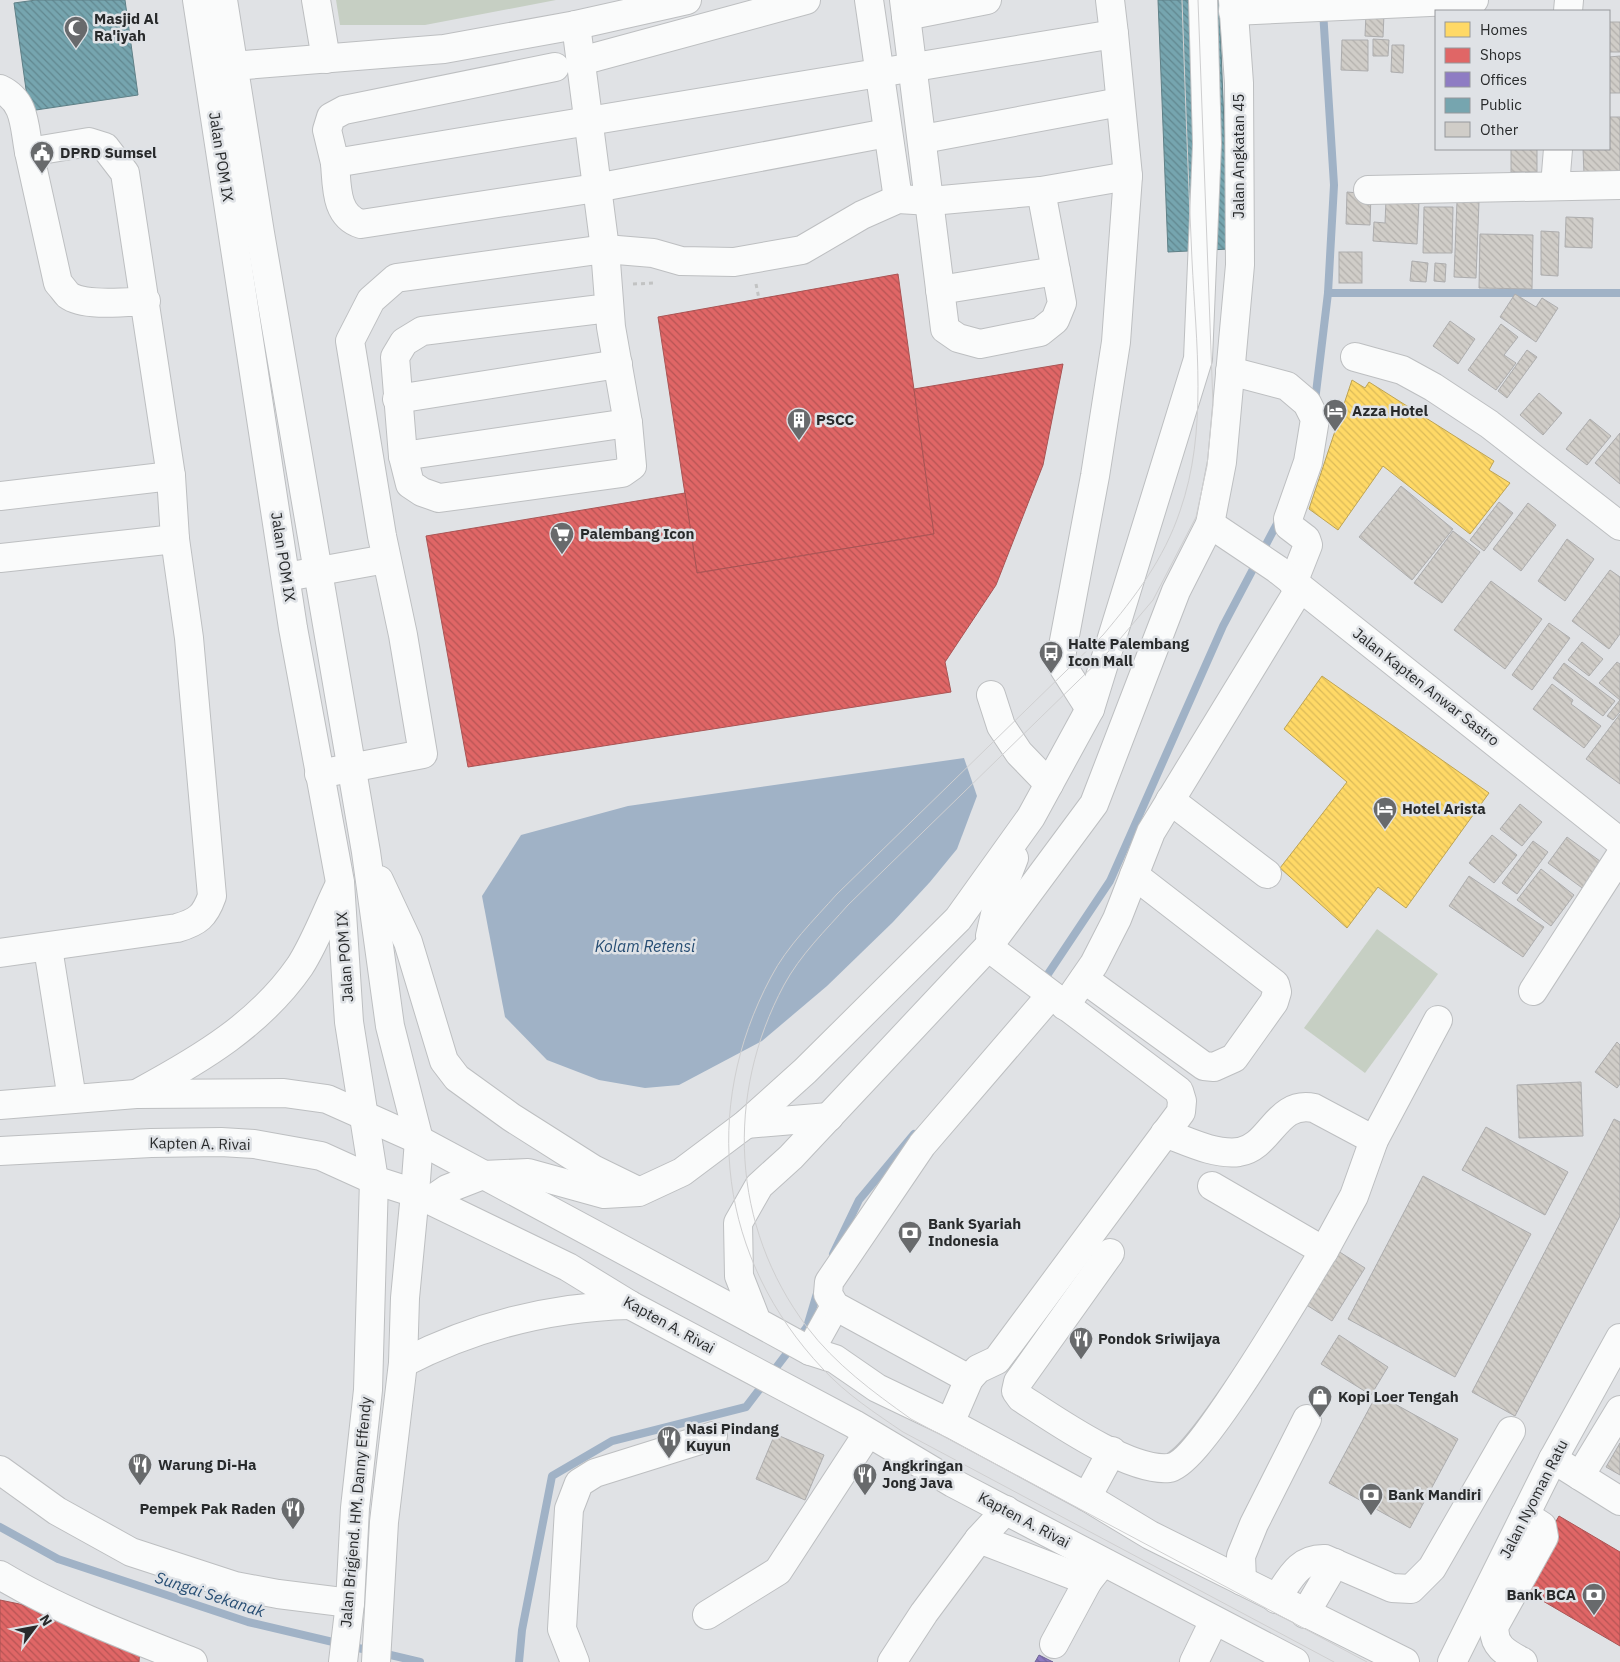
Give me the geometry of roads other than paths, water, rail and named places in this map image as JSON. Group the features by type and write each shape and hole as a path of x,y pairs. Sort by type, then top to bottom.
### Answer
{"main road":[{"name":"Jalan POM IX","path":"197,0 221,68 318,572 366,852"},
{"name":"Jalan POM IX","path":"223,0 221,68 286,577 319,774 340,882 349,1022 362,1114 374,1180"},
{"path":"316,0 326,59"},
{"path":"221,68 444,49 578,25 687,0"},
{"path":"582,61 806,0"},
{"path":"869,0 898,199"},
{"path":"987,0 905,8 911,67 931,201 945,329 958,338 980,344 1040,332 1055,320 1062,303 1042,191"},
{"path":"1090,709 1060,662 1095,476 1116,342 1128,176 1110,0"},
{"path":"423,1196 484,1175 528,1173 604,1194 639,1192 682,1172 746,1124 805,1071 958,919 1031,817 1090,709 1198,359 1207,144 1203,0"},
{"path":"1233,6 1317,7 1474,0"},
{"name":"Jalan Angkatan 45","path":"763,1326 738,1276 738,1223 759,1186 829,1117 988,947 1094,804 1176,591 1219,530 1222,462 1240,265 1237,140 1239,83 1233,6"},
{"path":"578,25 596,188 605,250 609,308 634,461 632,466 622,473 439,498 422,492 410,484 404,456 397,398 395,357 404,342 422,331 609,308"},
{"path":"335,163 1114,34"},
{"path":"555,67 344,110 331,117 327,130 335,163 339,202 348,218 361,224 596,188 888,133"},
{"path":"0,89 9,93 20,105 58,283 69,296 83,301 109,303 146,301"},
{"path":"923,139 1120,102"},
{"path":"0,954 48,948 193,923 207,911 212,896 189,638 175,539 170,476 146,301 125,173 106,147 89,142 29,152"},
{"path":"1555,186 1558,150"},
{"path":"319,774 423,754 403,635 386,559 350,341 371,300 396,278 605,250 653,253 681,260 734,262 802,250 862,215 898,199 931,201 1042,191 1128,176"},
{"path":"1368,190 1620,185"},
{"path":"940,290 1056,271"},
{"path":"1355,357 1402,370 1433,387 1490,424 1620,526"},
{"path":"397,398 618,364"},
{"path":"969,1379 836,1306 828,1294 830,1282 922,1145 1054,997 1084,979 1117,919 1151,832 1308,545 1306,539 1289,526 1288,519 1308,462 1315,419 1306,402 1287,386 1230,371"},
{"path":"404,456 628,423"},
{"path":"0,496 170,476"},
{"name":"Jalan Kapten Anwar Sastro","path":"1219,530 1290,580 1620,842"},
{"path":"0,558 175,539"},
{"path":"286,577 386,559"},
{"path":"991,695 1001,726 1010,740 1019,753 1050,784"},
{"path":"1170,800 1267,874"},
{"path":"950,1424 969,1379 978,1369 997,1360 1181,1112 1182,1101 1178,1090 988,947 999,897 1031,817"},
{"path":"366,852 408,942 444,1061 457,1078 511,1117 593,1169 639,1192"},
{"name":"Jalan Brigjend. HM. Danny Effendy","path":"366,852 390,1026 419,1140 423,1196 405,1298 403,1363 385,1509 376,1662"},
{"path":"1533,991 1620,856"},
{"path":"1084,979 1204,1066 1214,1067 1234,1058 1274,1002 1277,992 1275,984 1134,875"},
{"path":"136,1094 198,1061 271,1003 301,964 340,882"},
{"path":"48,948 72,1099"},
{"path":"1110,1253 1018,1382 1016,1391 1021,1398 1065,1426 1141,1466 1172,1468 1189,1455 1248,1373 1324,1251 1354,1196 1374,1140 1438,1020"},
{"path":"0,1105 136,1094 284,1092 326,1099 419,1140 806,1349 835,1358 877,1388 950,1424 1087,1497 1150,1535 1305,1614 1405,1662"},
{"path":"1165,1133 1216,1150 1241,1152 1252,1148 1287,1112 1303,1106 1314,1108 1374,1140"},
{"path":"746,1124 829,1117"},
{"name":"Kapten A. Rivai","path":"0,1151 150,1143 221,1142 254,1144 322,1156 374,1180 423,1196 568,1267 630,1304 868,1433 944,1478 1006,1510 1096,1572 1214,1621 1295,1662"},
{"name":"Jalan Brigjend. HM. Danny Effendy","path":"343,1662 355,1508 368,1390 374,1180"},
{"path":"1212,1186 1324,1251"},
{"path":"403,1363 464,1335 529,1315 579,1307 630,1304"},
{"path":"806,1349 836,1306"},
{"name":"Jalan Nyoman Ratu","path":"1452,1662 1553,1459 1620,1338"},
{"path":"1580,1476 1620,1410"},
{"path":"1242,1581 1240,1556 1307,1419"},
{"path":"1276,1599 1305,1562 1314,1559 1325,1559 1392,1588 1411,1589 1432,1568 1511,1431"},
{"path":"706,1615 778,1571 868,1433"},
{"path":"575,1662 562,1629 569,1509 580,1484 595,1472 714,1436"},
{"path":"1087,1497 1112,1451"},
{"path":"1553,1459 1620,1501"},
{"path":"0,1470 7,1478 57,1511 130,1552 235,1586 348,1607"},
{"path":"355,1508 385,1509"},
{"path":"892,1662 924,1613 979,1539 1006,1510"},
{"path":"1523,1662 1504,1652 1494,1632 1495,1625 1544,1537 1542,1526 1525,1515"},
{"path":"979,1539 1096,1572 1054,1644"},
{"path":"1305,1614 1335,1563"},
{"path":"0,1575 18,1586 125,1635 193,1662"},
{"path":"1194,1662 1214,1621"}],"water":[{"name":"Kolam Retensi","path":"964,758 977,796 957,849 893,922 827,986 762,1041 679,1085 645,1088 599,1080 547,1060 505,1017 482,896 521,835 628,806"}],"waterway":[{"path":"1315,401 1328,293 1334,185 1323,11"},
{"path":"1328,293 1620,293"},
{"path":"1042,983 1110,881 1223,626 1280,518"},
{"path":"833,1254 859,1200 914,1134"},
{"path":"519,1662 522,1630 552,1476 612,1441 746,1407 807,1327 818,1290"},
{"name":"Sungai Sekanak","path":"0,1527 58,1559 248,1622 371,1651"},
{"name":"Sungai Sekanak","path":"382,1653 420,1662"}],"tram line":[{"path":"1182,0 1198,387 1194,450 1189,481 1180,511 1166,545 1148,577 1103,635 837,894 801,934 777,966 749,1028 735,1079 729,1130 731,1182 742,1232 761,1280 788,1326 823,1369 851,1395 903,1432 1334,1662"},
{"path":"1198,0 1213,405 1207,466 1196,517 1153,600 1114,646 848,905 814,943 790,974 765,1027 752,1071 745,1115 745,1159 751,1203 763,1246 782,1288 807,1327 818,1340 842,1365 869,1388 911,1419 1367,1662"}],"place":[{"name":"Masjid Al Ra'iyah","path":"76,49"},
{"name":"DPRD Sumsel","path":"42,174"},
{"name":"Azza Hotel","path":"1335,432"},
{"name":"PSCC","path":"799,441"},
{"name":"Palembang Icon","path":"562,555"},
{"name":"Halte Palembang Icon Mall","path":"1051,674"},
{"name":"Hotel Arista","path":"1385,830"},
{"name":"Bank Syariah Indonesia","path":"910,1254"},
{"name":"Pondok Sriwijaya","path":"1081,1360"},
{"name":"Kopi Loer Tengah","path":"1320,1418"},
{"name":"Nasi Pindang Kuyun","path":"669,1459"},
{"name":"Warung Di-Ha","path":"140,1486"},
{"name":"Angkringan Jong Java","path":"865,1496"},
{"name":"Bank Mandiri","path":"1371,1516"},
{"name":"Pempek Pak Raden","path":"293,1530"},
{"name":"Bank BCA","path":"1594,1616"}]}
